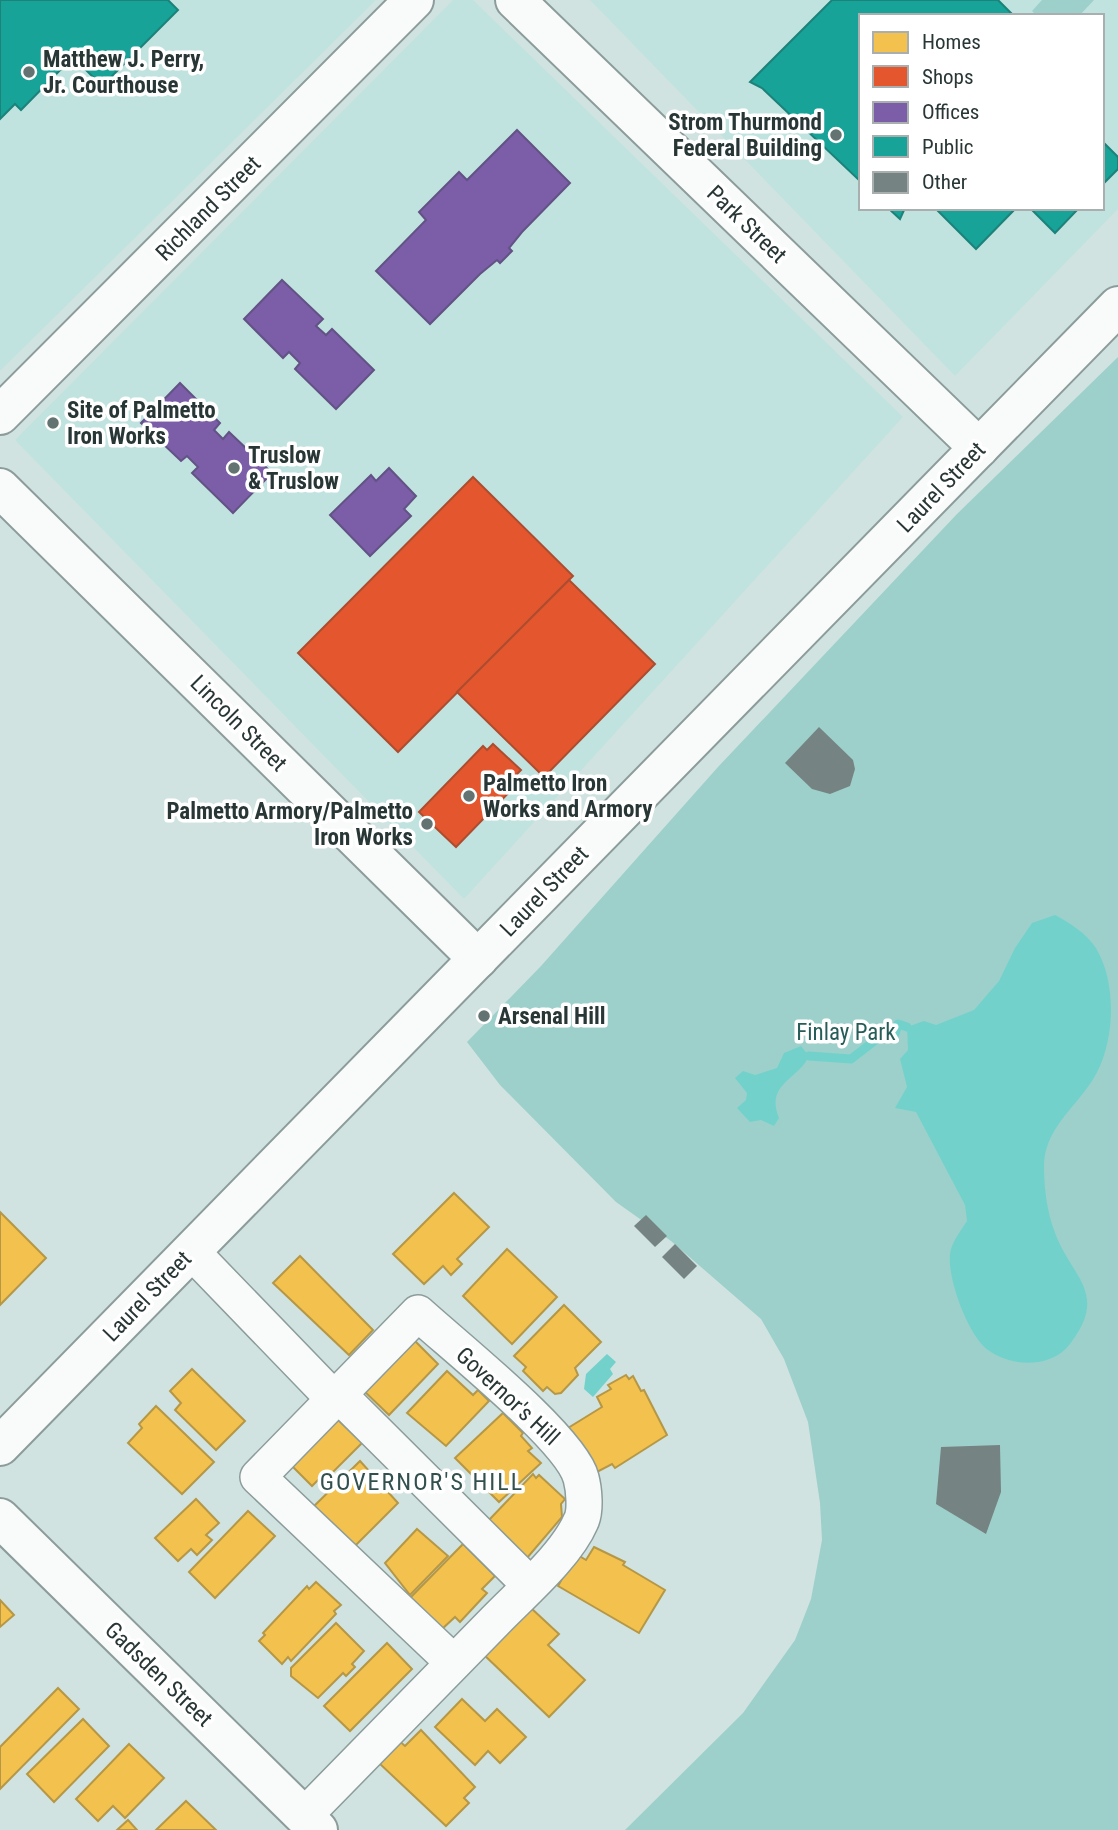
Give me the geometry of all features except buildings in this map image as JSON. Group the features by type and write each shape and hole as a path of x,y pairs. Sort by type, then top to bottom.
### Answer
{"street":[{"name":"Richland Street","path":"0,415 414,0"},
{"name":"Park Street","path":"515,0 979,448"},
{"name":"Laurel Street","path":"0,1446 1118,306"},
{"name":"Lincoln Street","path":"0,488 478,959"},
{"path":"191,1251 335,1396 530,1585"},
{"name":"Governor's Hill","path":"311,1823 454,1663 567,1544 583,1519 581,1478 571,1457 551,1434 418,1313 257,1476 454,1663"},
{"name":"Gadsden Street","path":"0,1518 311,1823"}],"shaded area":[{"path":"0,0 376,0 0,371"},
{"path":"453,0 473,0 903,417 464,899 15,440"},
{"path":"590,0 1118,0 1118,209 955,376"}],"green space":[{"path":"1042,0 1094,0 1081,14 1035,14 1032,11"},
{"name":"Finlay Park","path":"1118,357 1118,1830 625,1830 743,1713 795,1640 811,1599 822,1540 820,1503 808,1422 784,1359 761,1319 671,1241 616,1202 500,1085 467,1042 541,966 718,767 957,514"}],"water":[{"path":"1055,915 1077,929 1096,948 1108,979 1111,1015 1100,1067 1054,1131 1045,1154 1046,1199 1052,1223 1061,1246 1083,1285 1087,1297 1087,1311 1081,1326 1062,1352 1052,1358 1030,1363 997,1356 980,1343 973,1332 959,1303 950,1259 952,1245 967,1221 965,1205 916,1112 895,1108 907,1087 900,1059 908,1050 907,1027 924,1021 936,1025 974,1010 999,981 1015,948 1032,923"},
{"path":"801,1046 809,1056 779,1090 776,1107 779,1118 774,1126 761,1120 750,1122 737,1108 746,1100 747,1093 735,1078 743,1071 755,1075 777,1068 784,1053"},
{"path":"607,1354 616,1362 610,1369 613,1374 593,1397 584,1389 586,1374"}],"waterway":[{"path":"809,1056 851,1059 882,1035 895,1034 898,1024 907,1027"}],"place":[{"name":"Matthew J. Perry, Jr. Courthouse","path":"29,72"},
{"name":"Strom Thurmond Federal Building","path":"836,135"},
{"name":"Site of Palmetto Iron Works","path":"53,423"},
{"name":"Truslow & Truslow","path":"234,468"},
{"name":"Palmetto Iron Works and Armory","path":"469,796"},
{"name":"Palmetto Armory/Palmetto Iron Works","path":"427,824"},
{"name":"Arsenal Hill","path":"484,1016"}],"district":[{"name":"GOVERNOR'S HILL","path":"422,1482"}]}
